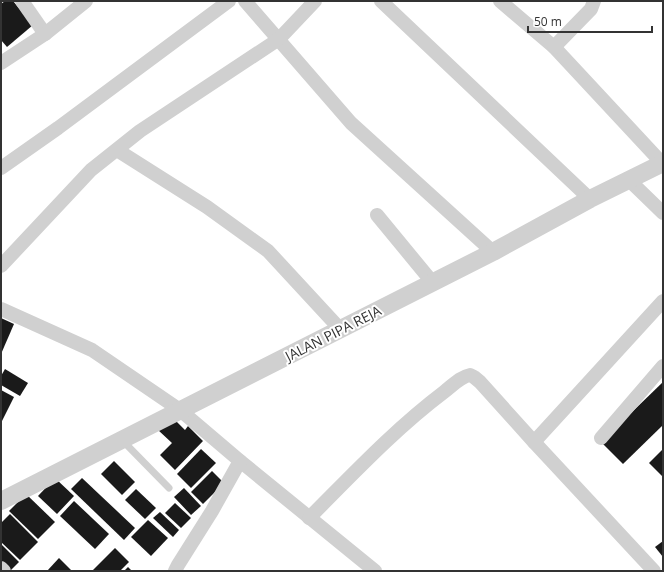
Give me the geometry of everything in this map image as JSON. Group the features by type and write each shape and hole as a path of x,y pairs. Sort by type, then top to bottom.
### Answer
{"street":[{"path":"22,1 45,34"},
{"path":"1,63 45,34 86,1"},
{"path":"1,168 58,128 229,1"},
{"path":"245,1 351,123 493,252"},
{"path":"1,266 91,170 140,131 279,40 315,1"},
{"path":"381,1 590,199"},
{"path":"500,1 554,47 663,163"},
{"path":"554,47 591,9 594,1"},
{"path":"117,150 206,207 268,251 341,330"},
{"name":"JALAN PIPA REJA","path":"1,501 341,330 493,252 590,199 663,163"},
{"path":"629,180 663,213"},
{"path":"377,215 433,283"},
{"path":"534,442 663,300"},
{"path":"1,309 92,350 180,410 375,571"},
{"path":"601,438 663,366"},
{"path":"309,518 374,453 428,404 468,376 474,377 480,382 654,571"},
{"path":"175,571 212,511 240,461"},
{"path":"1,568 4,571"}],"lane":[{"path":"122,440 169,488"}],"building":[{"path":"5,1 13,1 33,25 7,47 1,40 1,4"},
{"path":"1,318 14,324 1,354"},
{"path":"5,369 28,383 20,396 1,385 1,376"},
{"path":"663,382 663,425 623,464 601,442"},
{"path":"1,390 14,397 1,423"},
{"path":"171,416 185,430 188,426 203,441 175,470 160,455 172,443 158,430"},
{"path":"201,449 216,463 191,488 177,474"},
{"path":"663,449 663,477 649,463"},
{"path":"114,461 135,482 122,495 101,474"},
{"path":"212,471 224,483 203,504 191,492"},
{"path":"55,478 74,496 57,514 38,496"},
{"path":"82,478 135,528 124,540 71,489"},
{"path":"184,488 201,506 191,515 174,497"},
{"path":"136,489 156,508 145,519 125,500"},
{"path":"26,494 55,522 38,539 9,511"},
{"path":"74,501 109,534 95,549 60,516"},
{"path":"175,503 191,518 181,528 165,513"},
{"path":"160,512 179,530 173,537 153,518"},
{"path":"10,514 38,542 20,560 1,542 1,523"},
{"path":"148,520 168,538 151,556 131,537"},
{"path":"663,541 663,557 655,547"},
{"path":"1,544 19,562 10,571 1,565"},
{"path":"115,548 129,562 120,571 94,571 93,570"},
{"path":"59,558 72,571 47,571"},
{"path":"128,567 132,571 124,571"}]}
